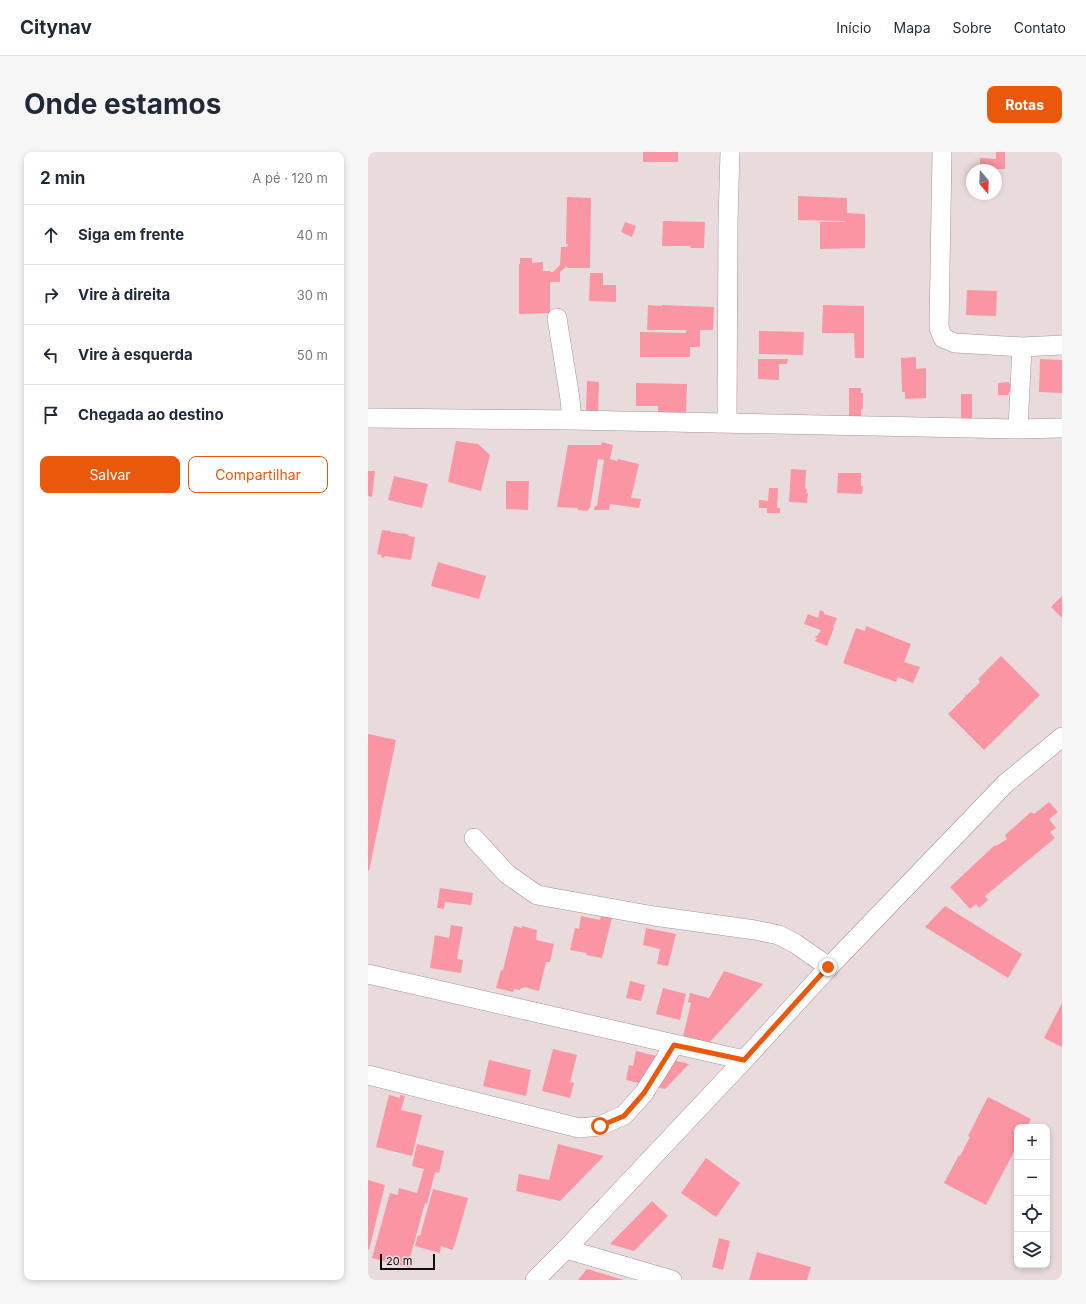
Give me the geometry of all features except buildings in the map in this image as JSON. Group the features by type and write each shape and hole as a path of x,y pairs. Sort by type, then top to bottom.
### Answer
{"street":[{"path":"727,423 727,283 730,152"},
{"path":"942,152 939,328 943,338 955,343 1022,347 1062,345"},
{"path":"557,318 572,420"},
{"path":"1018,429 1022,347"},
{"path":"368,418 572,420 1018,429 1062,428"},
{"path":"535,1280 566,1250 744,1060 828,967 1006,783 1062,738"},
{"path":"474,838 507,874 536,895 654,916 755,930 779,935 796,944 828,967"},
{"path":"368,974 744,1060"},
{"path":"368,1075 579,1128 600,1126 624,1116 644,1093 674,1045"},
{"path":"566,1250 672,1280"}],"route":[{"path":"600,1126 624,1116 644,1093 674,1045 744,1060 828,967"}]}
